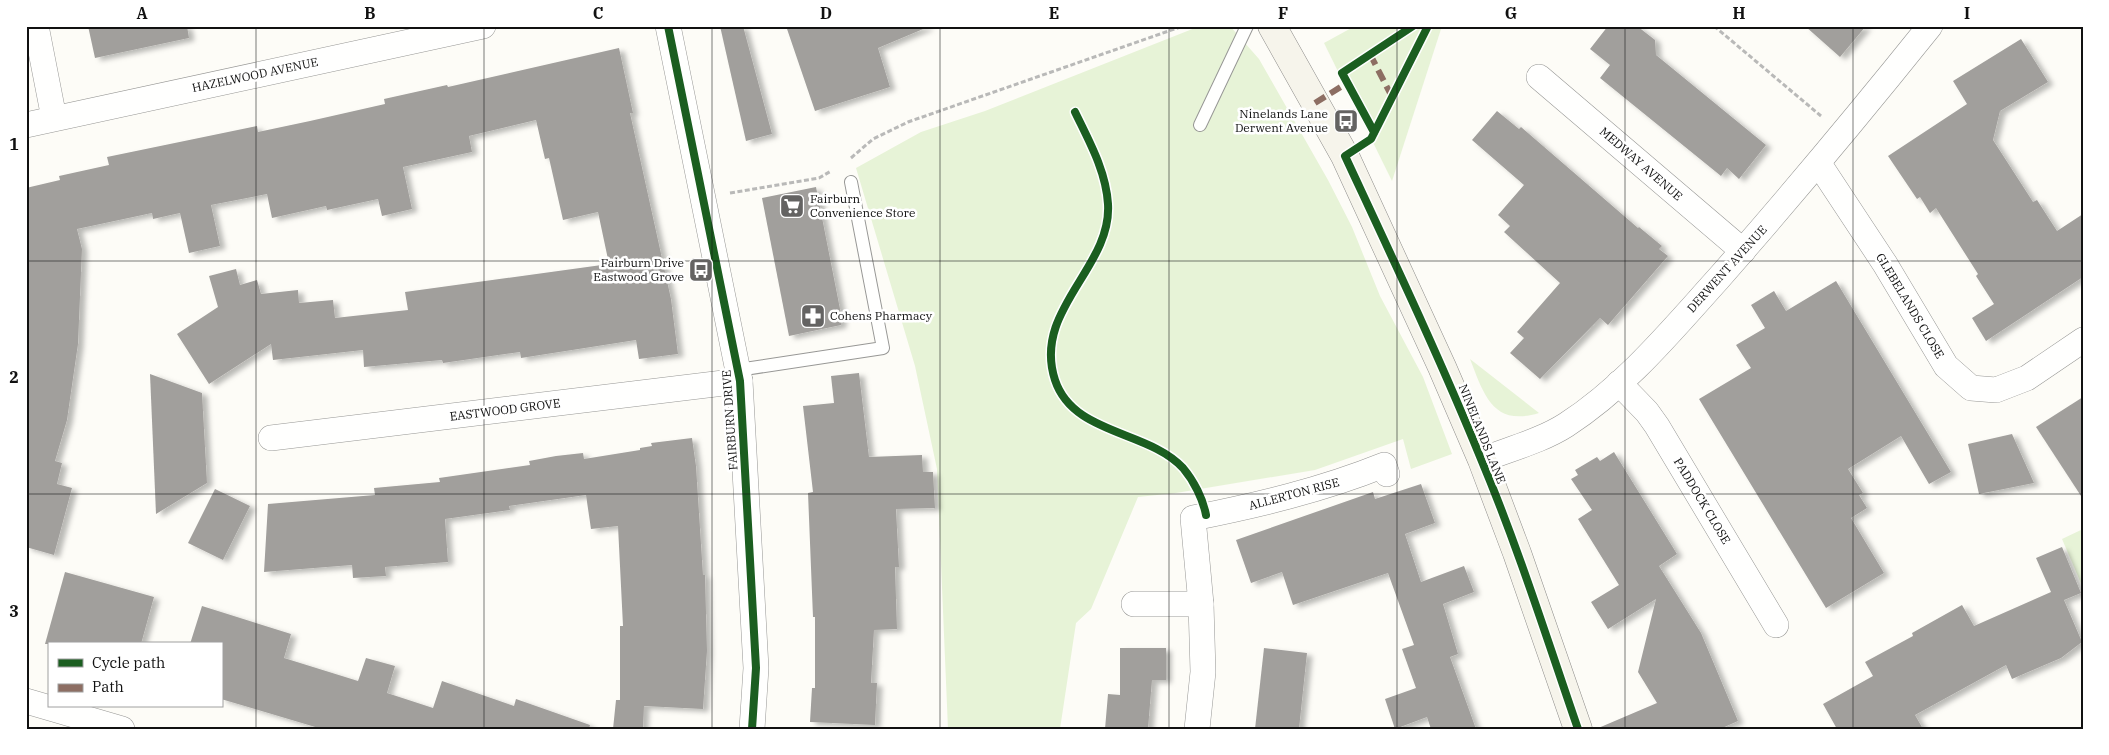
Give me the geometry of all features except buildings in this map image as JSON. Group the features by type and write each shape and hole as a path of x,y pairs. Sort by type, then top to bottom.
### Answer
{"street":[{"path":"36,26 54,118"},
{"name":"HAZELWOOD AVENUE","path":"26,125 392,36 483,26"},
{"name":"FAIRBURN DRIVE","path":"668,26 739,376 756,668 752,729"},
{"name":"NINELANDS LANE","path":"1272,26 1345,156 1442,367 1482,460 1517,553 1578,729"},
{"name":"DERWENT AVENUE","path":"1482,460 1550,433 1562,426 1619,383 1654,350 1819,164 1930,26"},
{"name":"MEDWAY AVENUE","path":"1539,77 1743,251"},
{"name":"GLEBELANDS CLOSE","path":"1819,164 1885,264 1946,366 1971,388 1996,390 2027,378 2083,340"},
{"name":"EASTWOOD GROVE","path":"271,438 739,376"},
{"name":"PADDOCK CLOSE","path":"1619,383 1648,412 1776,625"},
{"name":"ALLERTON RISE","path":"1201,604 1193,518 1277,500 1352,478 1384,465 1387,474"},
{"path":"1134,604 1201,604 1203,672 1196,729"},
{"path":"26,701 48,707"},
{"path":"50,708 122,729"}],"lane":[{"path":"1200,125 1247,26"},
{"path":"739,376 883,348 851,182"}],"path":[{"path":"848,161 873,139 908,122 1183,26"},
{"path":"1714,26 1843,134"},
{"path":"704,197 819,178 834,170"}],"green space":[{"path":"1200,26 1230,26 1259,59 1328,180 1352,227 1380,296 1423,377 1452,454 1411,469 1403,439 1315,470 1176,493 1138,497 1091,609 1076,623 1060,729 948,729 937,469 915,366 856,168 921,132 985,111"},
{"path":"1355,26 1442,26 1392,181 1324,43"},
{"path":"1470,359 1539,413 1511,416 1501,412 1492,405 1480,385"},
{"path":"2083,529 2083,588 2062,539"}],"marked path":[{"path":"1370,54 1392,97"},
{"path":"1315,103 1347,83"}],"cycle path":[{"path":"668,26 740,381 756,668 752,729"},
{"path":"1374,132 1342,73 1413,26"},
{"path":"1428,26 1371,139 1345,156 1432,344 1495,492 1532,593 1578,729"},
{"path":"1075,112 1100,168 1107,192 1108,204 1106,227 1098,249 1063,310 1054,332 1051,355 1055,380 1064,398 1078,412 1094,422 1151,446 1183,468 1198,490 1206,515"}],"place":[{"name":"Ninelands Lane Derwent Avenue","path":"1346,121"},
{"name":"Fairburn Convenience Store","path":"792,206"},
{"name":"Fairburn Drive Eastwood Grove","path":"701,270"},
{"name":"Cohens Pharmacy","path":"813,316"}]}
